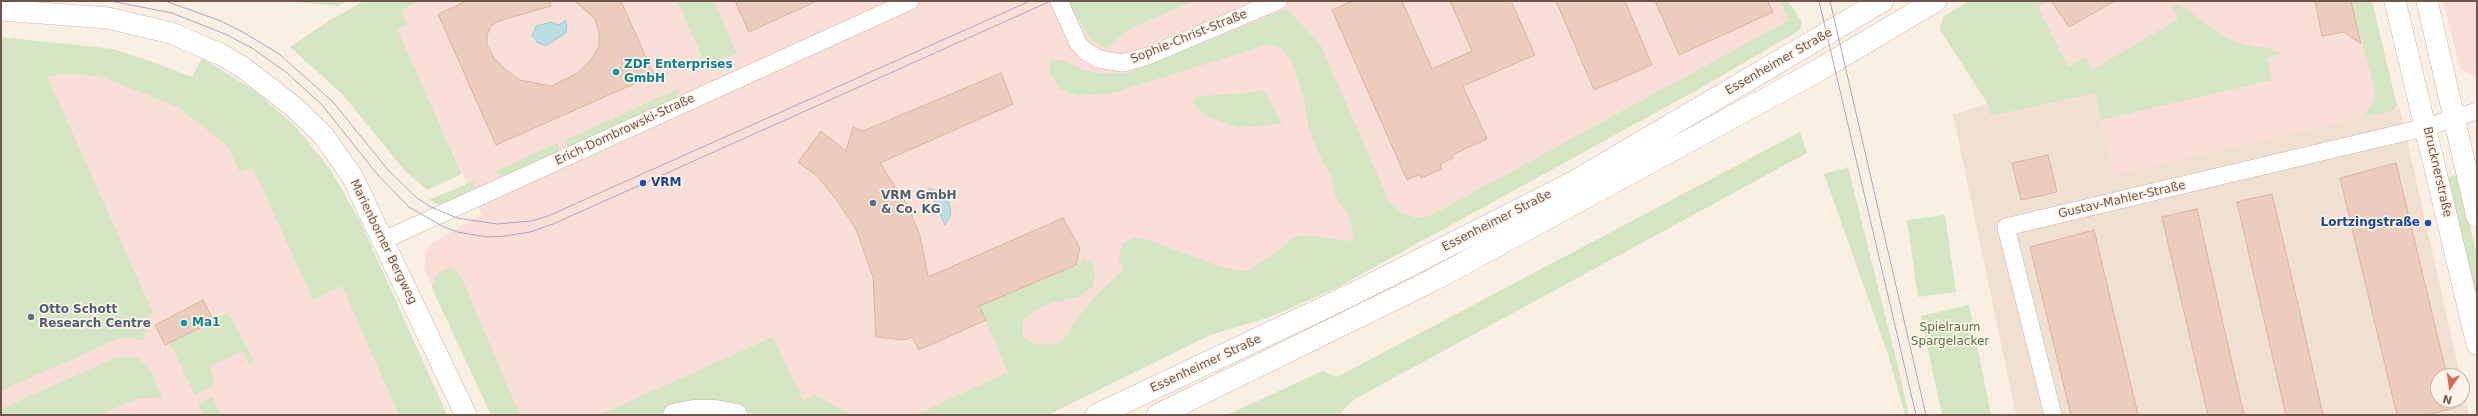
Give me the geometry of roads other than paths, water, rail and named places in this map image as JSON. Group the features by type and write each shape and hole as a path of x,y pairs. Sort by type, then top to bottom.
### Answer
{"main road":[{"name":"Essenheimer Straße","path":"1097,415 1353,294 1574,182 1882,1"},
{"name":"Essenheimer Straße","path":"1158,415 1433,280 1819,70 1934,1"},
{"path":"1168,415 1188,400"},
{"path":"674,415 694,411 715,411 736,415"}],"street":[{"name":"Erich-Dombrowski-Straße","path":"384,240 910,1"},
{"name":"Sophie-Christ-Straße","path":"1058,1 1078,43 1085,51 1099,59 1119,63 1133,62 1278,1"},
{"name":"Brucknerstraße","path":"2395,1 2477,344"},
{"path":"2427,1 2477,217"},
{"name":"Marienborner Bergweg","path":"1,10 84,16 141,25 196,44 245,69 294,107 323,135 352,176 384,240 466,415"},
{"path":"2426,127 2454,120 2477,111"},
{"name":"Gustav-Mahler-Straße","path":"2053,415 2006,227 2426,127"}],"water":[{"path":"565,21 567,24 566,33 546,46 538,43 532,36 536,26 551,22 559,25"},
{"path":"929,189 941,191 948,198 951,214 945,225"}],"tram line":[{"path":"110,1 172,13 225,34 252,48 286,72 322,105 377,174 409,207 442,226 457,232 488,237 530,232 553,224 1051,1"},
{"path":"165,1 221,21 243,32 279,54 333,102 389,171 417,198 431,207 457,218 497,224 531,221 548,216 1030,1"},
{"path":"1819,1 1916,415"},
{"path":"1830,1 1926,415"}],"place":[{"name":"ZDF Enterprises GmbH","path":"616,72"},
{"name":"VRM","path":"643,183"},
{"name":"VRM GmbH & Co. KG","path":"873,203"},
{"name":"Lortzingstraße","path":"2428,223"},
{"name":"Otto Schott Research Centre","path":"31,317"},
{"name":"Ma1","path":"184,323"}],"park label":[{"name":"Spielraum Spargelacker","path":"1950,335"}]}
